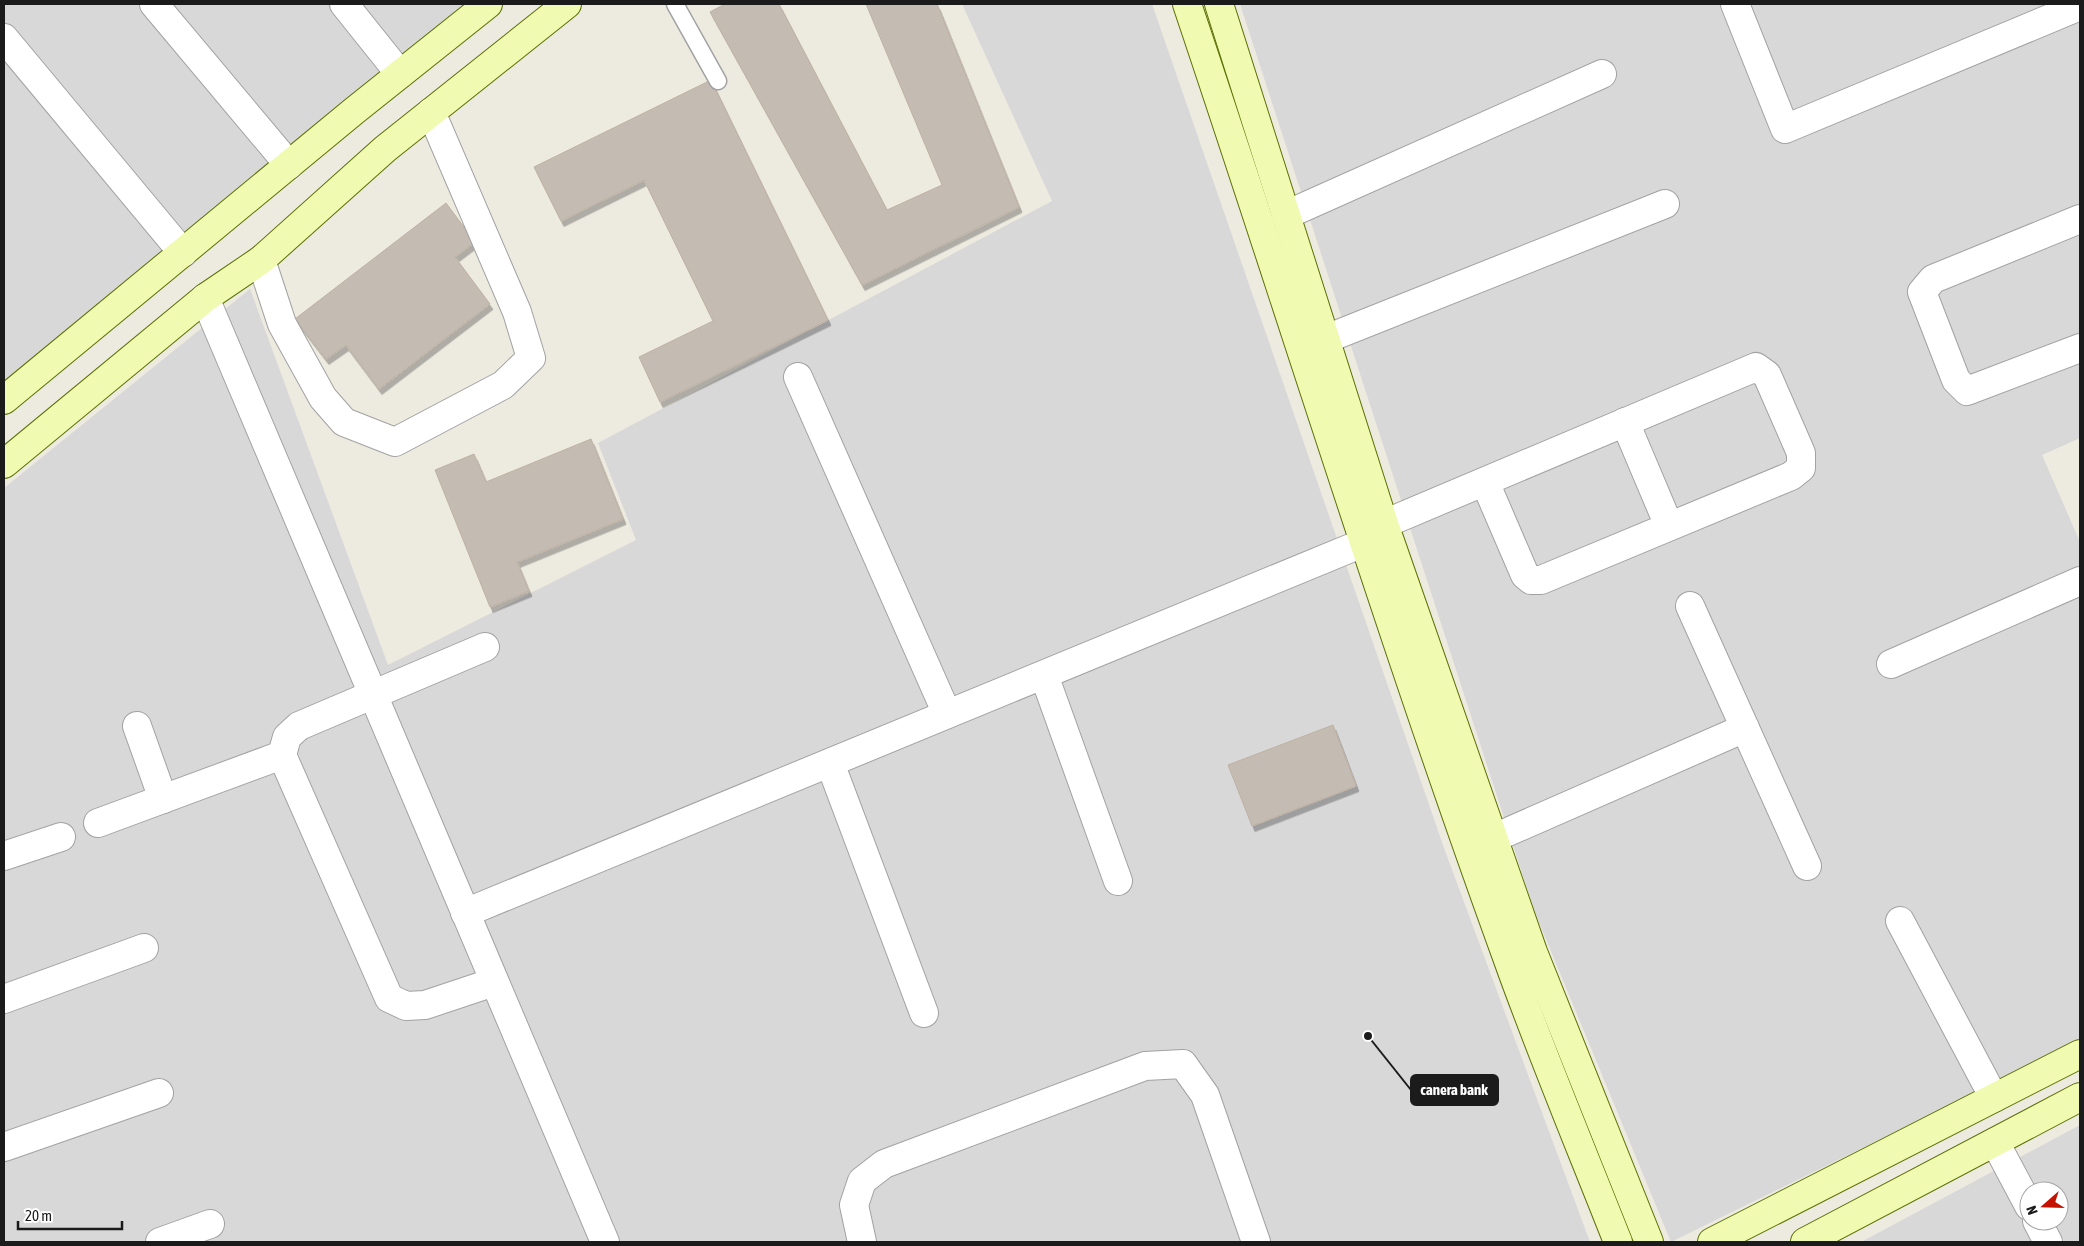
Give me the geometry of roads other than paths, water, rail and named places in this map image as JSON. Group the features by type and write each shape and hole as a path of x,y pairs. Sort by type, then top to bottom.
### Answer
{"main road":[{"path":"4,400 400,74 488,4"},
{"path":"4,464 205,298 261,260 385,149 567,4"},
{"path":"1187,4 1258,214 1363,542 1508,961 1618,1242"},
{"path":"1219,4 1384,524 1533,952 1649,1242"},
{"path":"1712,1242 2080,1054"},
{"path":"1805,1242 2080,1097"}],"street":[{"path":"154,4 289,165"},
{"path":"344,4 400,74"},
{"path":"1735,4 1785,129 2080,6"},
{"path":"4,38 183,253"},
{"path":"1286,215 1602,74"},
{"path":"261,260 282,324 323,398 344,422 395,442 503,385 531,358 517,312 431,112"},
{"path":"1326,339 1665,204"},
{"path":"2080,219 1933,279 1922,292 1956,380 1967,391 2080,348"},
{"path":"205,298 604,1242"},
{"path":"1384,524 1756,367 1766,375 1801,454 1801,468 1791,476 1541,580 1531,580 1525,575 1485,482"},
{"path":"798,377 947,714"},
{"path":"1625,422 1670,526"},
{"path":"465,913 1363,542"},
{"path":"1891,664 2080,581"},
{"path":"1690,606 1807,866"},
{"path":"485,647 299,726 286,737 282,755 390,998 406,1006 425,1005 494,982"},
{"path":"1044,675 1118,881"},
{"path":"137,726 163,799"},
{"path":"1494,838 1745,728"},
{"path":"98,822 282,755"},
{"path":"830,763 924,1014"},
{"path":"4,856 61,837"},
{"path":"1900,921 1994,1098"},
{"path":"4,999 144,948"},
{"path":"862,1242 854,1205 862,1181 884,1164 1145,1066 1183,1064 1204,1095 1250,1240"},
{"path":"4,1147 159,1093"},
{"path":"1994,1142 2019,1188"},
{"path":"160,1242 210,1224"}],"lane":[{"path":"675,4 718,81"}],"place":[{"name":"canera bank","path":"1368,1036"}]}
